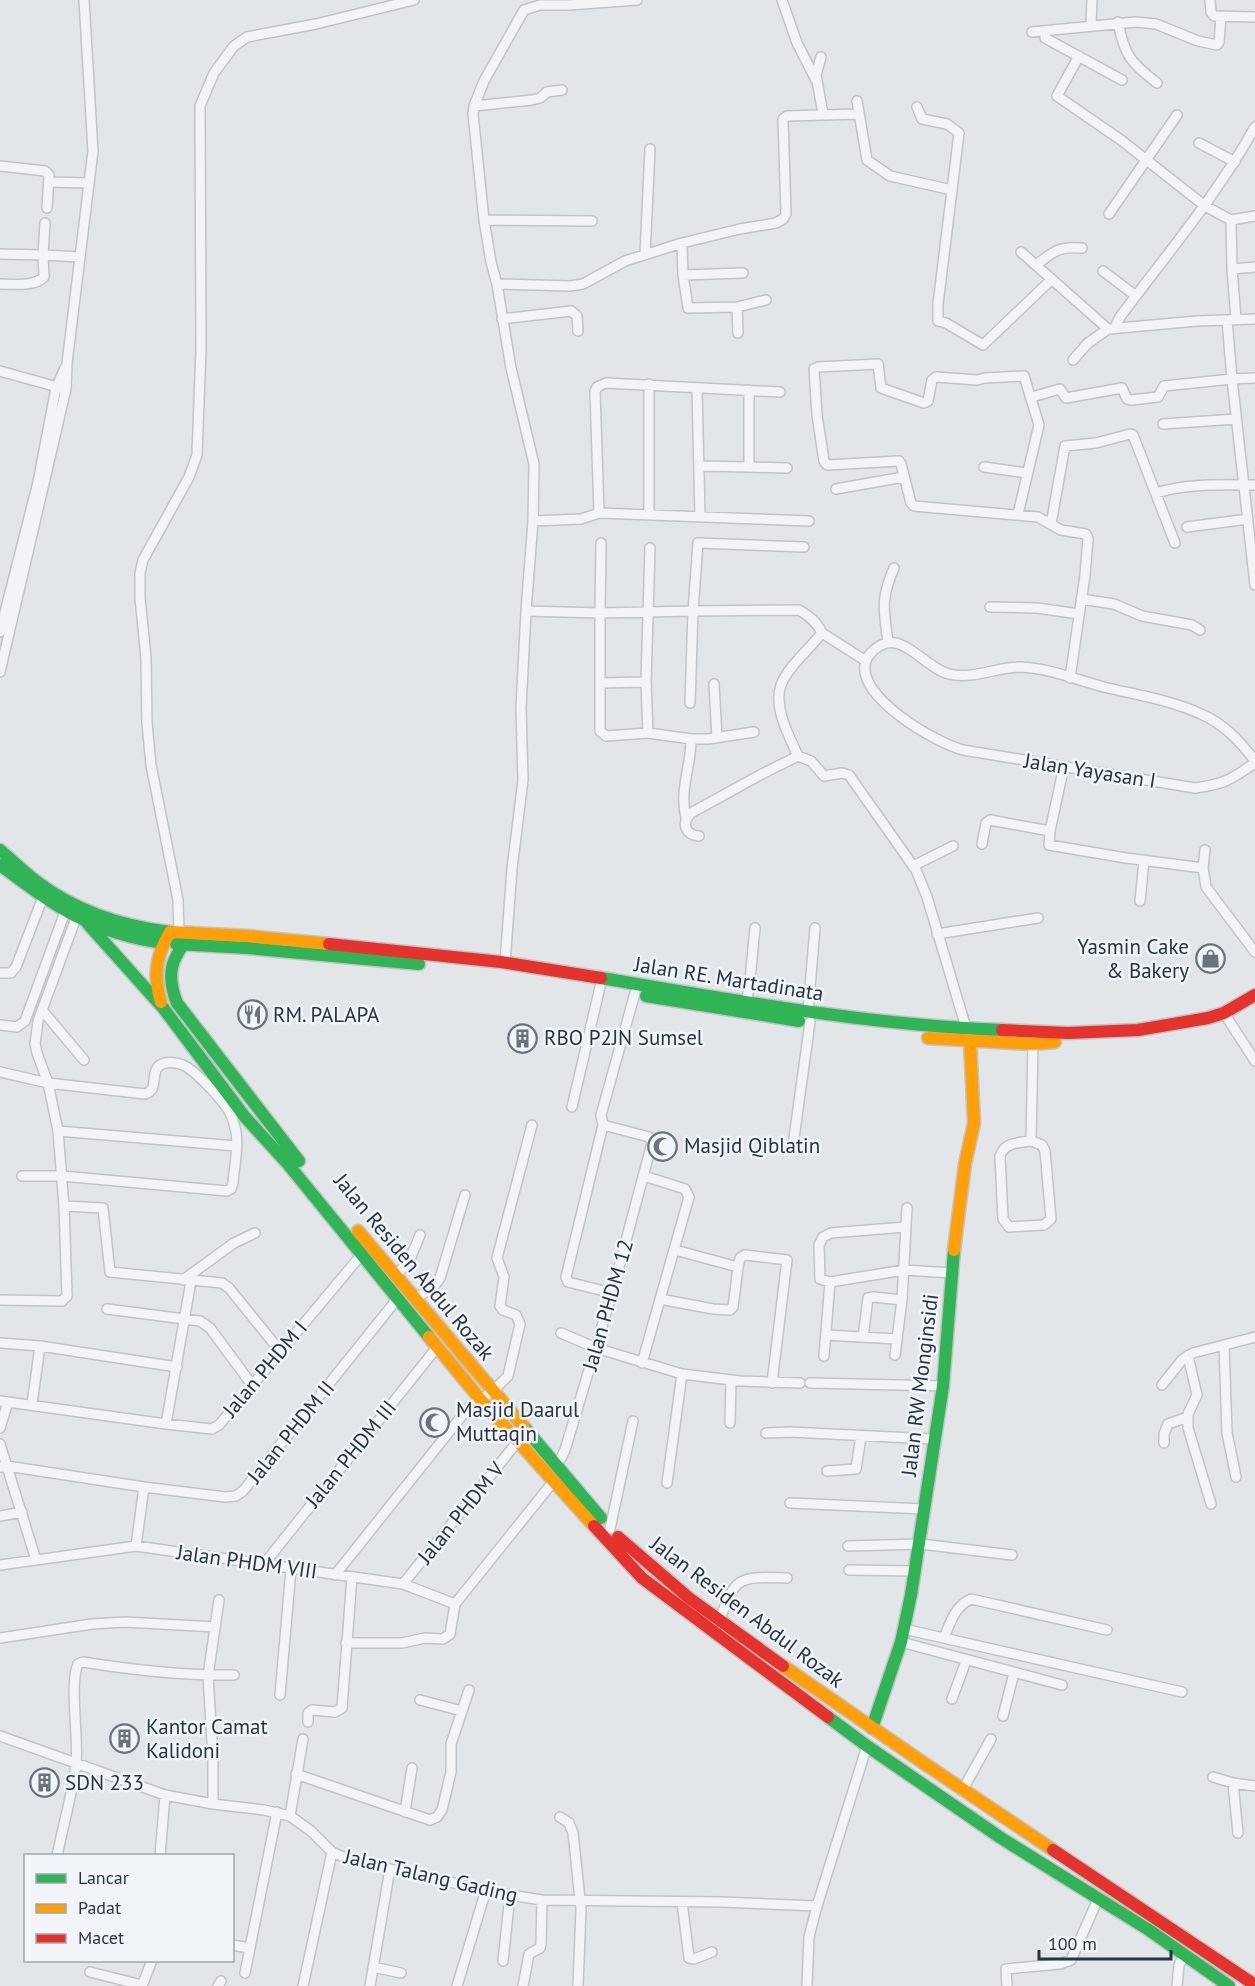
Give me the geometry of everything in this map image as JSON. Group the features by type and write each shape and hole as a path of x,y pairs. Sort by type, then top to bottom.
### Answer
{"main road":[{"path":"0,850 37,881 81,910 115,922 181,936"},
{"path":"0,865 76,918 130,938 163,943 181,936"},
{"name":"Jalan Residen Abdul Rozak","path":"76,918 164,1009 235,1112 287,1163 480,1399 552,1482 642,1578 867,1746 1001,1838 1229,1986"},
{"name":"Jalan RE. Martadinata","path":"181,936 247,936 386,956 505,963 566,977 746,1000 809,1017"},
{"name":"Jalan Residen Abdul Rozak","path":"181,936 169,973 172,992 182,1012 296,1158 610,1529 669,1584 872,1728 962,1791 1255,1985"},
{"path":"163,943 156,960 155,976 164,1009"},
{"path":"386,956 501,972 566,977 600,987 707,1007 809,1017 914,1037 1178,1035 1217,1027 1226,1017 1255,995"},
{"path":"1226,1017 1255,1008"},
{"path":"969,1036 1033,1044 1063,1037"},
{"name":"Jalan RW Monginsidi","path":"872,1728 901,1642 922,1544 933,1439 943,1386 959,1206 974,1123 969,1036"}],"street":[{"path":"0,632 67,363 93,151 84,0"},
{"path":"181,936 178,900 151,765 140,573 143,560 189,477 197,455 201,349 200,106 214,73 234,46 247,37 316,24 414,0"},
{"path":"505,963 512,869 523,780 521,708 533,521 533,452 511,368 497,284 491,262 484,220 474,106 484,81 524,10 540,5 636,0"},
{"path":"782,0 796,44 816,80"},
{"path":"1091,24 1092,0"},
{"path":"1210,5 1212,15 1255,17"},
{"path":"1032,32 1091,24 1135,22 1156,24 1198,41 1216,45 1220,42 1221,16"},
{"path":"1118,22 1122,44 1128,55 1144,73 1157,83"},
{"path":"1045,38 1122,80"},
{"path":"1079,56 1057,96 1148,159 1205,206 1231,220 1255,216"},
{"path":"821,57 816,70 816,80 823,114"},
{"path":"474,106 532,100 540,98 547,92 562,90"},
{"path":"857,101 867,160 890,176 952,190"},
{"path":"917,107 922,119 947,124 959,133 938,319 983,345 1051,280"},
{"path":"497,284 577,285 625,261 645,254 740,229 776,223 786,214 782,121 787,116 858,114"},
{"path":"1109,214 1177,115"},
{"path":"1073,360 1088,343 1111,329 1205,206 1255,127"},
{"path":"1199,143 1234,162"},
{"path":"645,254 650,149"},
{"path":"0,166 45,171 49,175 47,208"},
{"path":"49,182 88,183"},
{"path":"484,220 592,221"},
{"path":"1231,220 1232,379 1248,519 1253,542 1255,585"},
{"path":"0,284 28,284 44,277 45,223"},
{"path":"681,243 688,308 736,307 766,300"},
{"path":"1036,265 1059,248 1067,246 1082,248"},
{"path":"1021,252 1111,329 1255,319"},
{"path":"0,254 80,257"},
{"path":"1232,269 1255,267"},
{"path":"1103,271 1136,296"},
{"path":"683,276 743,273"},
{"path":"736,307 738,333"},
{"path":"502,319 571,311 577,316 578,331"},
{"path":"1018,514 1039,425 1032,397 1023,375 979,380 936,377 932,380 928,401 924,403 881,388 878,364 815,368 817,415 826,464 899,461 911,503 914,506 1042,518 1064,530 1084,533 1087,536 1085,575 1070,678"},
{"path":"0,371 61,388"},
{"path":"1032,397 1060,389 1068,398 1122,388 1127,399 1131,400 1158,397 1164,386 1255,378"},
{"path":"599,513 595,392 597,387 606,383 649,384 697,389 780,392"},
{"path":"649,384 649,514"},
{"path":"0,672 61,388"},
{"path":"697,389 700,516"},
{"path":"749,390 749,467"},
{"path":"1163,424 1236,419"},
{"path":"1051,524 1063,448 1066,445 1096,443 1132,434 1175,543"},
{"path":"700,466 787,468"},
{"path":"984,467 1027,473"},
{"path":"836,489 904,477"},
{"path":"1156,493 1175,489 1255,485"},
{"path":"533,521 581,519 599,513 808,521"},
{"path":"1187,527 1248,519"},
{"path":"602,543 600,613 600,731 602,734 606,736 648,733 691,739 717,738 753,732"},
{"path":"690,703 698,543 804,548"},
{"path":"648,733 646,682 650,548"},
{"path":"888,643 884,598 894,568"},
{"path":"1081,599 1114,604 1142,616 1190,624 1200,630"},
{"path":"990,607 1037,608 1079,614"},
{"path":"526,611 649,613 799,610 817,622 827,636 867,661 876,648 888,643 904,646 934,668 951,675 967,676 1006,668 1041,669 1201,714 1230,732 1255,762"},
{"path":"798,756 785,726 780,690 784,679 827,636"},
{"name":"Jalan Yayasan I","path":"867,661 866,676 888,707 922,733 963,750 1195,788 1227,782 1255,762"},
{"path":"600,683 646,682"},
{"path":"714,684 717,738"},
{"path":"691,739 691,758 682,793 687,833 691,836 699,836"},
{"path":"686,818 712,800 798,756 812,761 824,776 842,773 849,775 913,866 923,884 969,1036"},
{"path":"1064,766 1050,831 1048,843 1050,846 1203,868"},
{"path":"982,844 986,823 990,820 1050,831"},
{"path":"913,866 953,846"},
{"path":"1205,850 1203,868 1206,887 1255,952"},
{"path":"1140,901 1144,861"},
{"path":"0,973 11,973 16,967 43,897"},
{"path":"0,1300 62,1301 67,1298 64,1206 58,1131 48,1083 36,1049 38,1022 76,918"},
{"path":"0,1025 16,1027 25,1022 76,918"},
{"path":"937,934 1038,918"},
{"path":"746,1000 755,928"},
{"path":"794,1138 809,1017 815,928"},
{"path":"572,1107 600,987"},
{"path":"612,1293 568,1282 566,1278 603,1125 602,1115 635,993"},
{"path":"42,1010 84,1060"},
{"path":"1226,1017 1255,1061"},
{"path":"1031,1141 1033,1044"},
{"path":"0,1072 48,1083 145,1094 153,1089 155,1071 159,1065 168,1062 176,1063 191,1070 235,1112 236,1146 233,1183 231,1189 227,1191 62,1176 22,1176"},
{"path":"334,1575 469,1407 493,1391 508,1376 520,1324 516,1316 503,1310 501,1306 503,1273 497,1258 532,1125"},
{"name":"Jalan PHDM 12","path":"555,1463 566,1450 612,1293 652,1143 649,1137 603,1125"},
{"path":"58,1131 236,1146"},
{"path":"1031,1141 1039,1143 1046,1150 1051,1219 1044,1225 1009,1227 1003,1219 1000,1156 1002,1149 1008,1144 1031,1141"},
{"path":"642,1363 688,1199 685,1189 644,1176"},
{"path":"415,1298 432,1289 440,1278 465,1195"},
{"path":"64,1206 103,1208 110,1272 218,1282 225,1285 280,1351"},
{"path":"895,1355 902,1300 907,1208"},
{"path":"905,1227 831,1233 823,1237 819,1245 820,1277 823,1281 830,1282 904,1270 952,1273"},
{"path":"166,1424 185,1318 187,1280 234,1243 255,1233"},
{"path":"396,1276 410,1259 420,1235"},
{"path":"675,1250 738,1267"},
{"name":"Jalan PHDM I","path":"4,1401 213,1429 219,1425 362,1254"},
{"path":"660,1299 730,1310 733,1307 740,1258 744,1255 788,1260 772,1383"},
{"path":"824,1356 830,1282"},
{"path":"863,1337 869,1297 902,1300"},
{"name":"Jalan PHDM II","path":"4,1466 225,1497 239,1494 398,1298"},
{"path":"107,1309 200,1321 210,1328 252,1385"},
{"path":"561,1333 577,1342 682,1374 772,1383 943,1386"},
{"path":"826,1335 897,1339"},
{"path":"1162,1385 1182,1360 1189,1355 1255,1337"},
{"path":"0,1342 177,1367"},
{"path":"1224,1345 1227,1433 1236,1477"},
{"path":"32,1404 40,1346"},
{"name":"Jalan PHDM III","path":"264,1564 438,1346"},
{"path":"1189,1355 1197,1395 1188,1417 1188,1428 1211,1504"},
{"path":"667,1483 682,1374"},
{"path":"730,1423 731,1380"},
{"path":"0,1428 4,1401"},
{"path":"1164,1443 1164,1434 1168,1424 1188,1417"},
{"path":"610,1529 633,1421"},
{"path":"766,1433 790,1432 933,1439"},
{"path":"827,1471 855,1470 861,1436"},
{"name":"Jalan PHDM V","path":"403,1584 518,1441"},
{"path":"0,1444 4,1466 22,1512 36,1560"},
{"path":"346,1643 389,1644 425,1638 445,1638 450,1634 455,1604 552,1482"},
{"path":"136,1546 144,1487"},
{"path":"790,1503 924,1509"},
{"path":"0,1516 22,1512"},
{"path":"848,1546 922,1544 1012,1555"},
{"name":"Jalan PHDM VIII","path":"0,1565 136,1546 403,1584 455,1604"},
{"path":"280,1695 291,1569"},
{"path":"849,1570 915,1571"},
{"path":"308,1722 308,1713 312,1710 335,1712 342,1708 352,1577"},
{"path":"720,1620 730,1592 737,1583 752,1577 787,1578"},
{"path":"944,1638 957,1611 971,1599 1107,1630"},
{"path":"213,1804 208,1676 219,1600"},
{"path":"0,1638 92,1624 125,1622 215,1627"},
{"path":"904,1629 1182,1692"},
{"path":"901,1642 1062,1685"},
{"path":"952,1699 966,1660"},
{"path":"57,1854 76,1764 76,1668 80,1663 208,1676 234,1676"},
{"path":"1003,1716 1014,1673"},
{"path":"296,1774 430,1820 439,1815 451,1772 451,1744 468,1690"},
{"path":"420,1700 462,1711"},
{"name":"Jalan Talang Gading","path":"0,1736 165,1795 290,1816 311,1831 332,1852 352,1861 510,1895 542,1900 817,1906"},
{"path":"290,1816 303,1739"},
{"path":"962,1791 992,1739"},
{"path":"807,1986 809,1937 867,1746"},
{"path":"405,1812 412,1768"},
{"path":"1213,1777 1255,1786"},
{"path":"1233,1783 1238,1833"},
{"path":"160,1854 165,1795"},
{"path":"245,1973 277,1812"},
{"path":"560,1817 569,1823 573,1833 580,1901 578,1986"},
{"path":"303,1986 332,1852"},
{"path":"370,1986 390,1869"},
{"path":"457,1986 486,1890"},
{"path":"503,1961 510,1895"},
{"path":"1007,1986 1006,1969 1060,1964 1071,1960 1098,1899"},
{"path":"523,1986 529,1954 540,1948 542,1944 542,1900"},
{"path":"682,1902 688,1956 694,1959 712,1952"},
{"path":"234,1945 250,1948"},
{"path":"1177,1986 1178,1969 1184,1955"},
{"path":"90,1972 142,1986 151,1962"},
{"path":"373,1967 401,1973"}],"traffic: fast":[{"path":"0,850 36,881 66,901 99,916 134,926 170,932"},
{"path":"0,865 39,894 76,916 115,933 163,943"},
{"path":"88,924 164,1009 245,1117 287,1163 429,1337"},
{"path":"191,933 172,966 171,983 177,1003 299,1161"},
{"path":"176,944 247,948 419,964"},
{"path":"601,978 851,1017 1002,1030"},
{"path":"646,996 799,1021"},
{"path":"872,1728 901,1642 911,1595 943,1386 954,1250"},
{"path":"524,1427 601,1518"},
{"path":"828,1717 1001,1838 1149,1930 1229,1986"}],"traffic: slow":[{"path":"161,1002 157,983 157,966 170,932 247,936 329,944"},
{"path":"928,1038 1033,1044 1055,1042"},
{"path":"954,1250 965,1164 974,1123 970,1042"},
{"path":"358,1231 524,1427"},
{"path":"429,1337 480,1399 594,1526"},
{"path":"783,1666 1053,1850"}],"traffic: jam":[{"path":"329,944 501,962 601,978"},
{"path":"1002,1030 1068,1033 1138,1030 1208,1018 1224,1013 1255,995"},
{"path":"594,1526 642,1578 828,1717"},
{"path":"618,1537 689,1598 783,1666"},
{"path":"1053,1850 1255,1985"}],"place":[{"name":"Yasmin Cake & Bakery","path":"1210,959"},
{"name":"RM. PALAPA","path":"252,1015"},
{"name":"RBO P2JN Sumsel","path":"523,1038"},
{"name":"Masjid Qiblatin","path":"663,1146"},
{"name":"Masjid Daarul Muttaqin","path":"435,1422"},
{"name":"Kantor Camat Kalidoni","path":"125,1739"},
{"name":"SDN 233","path":"44,1783"}]}
